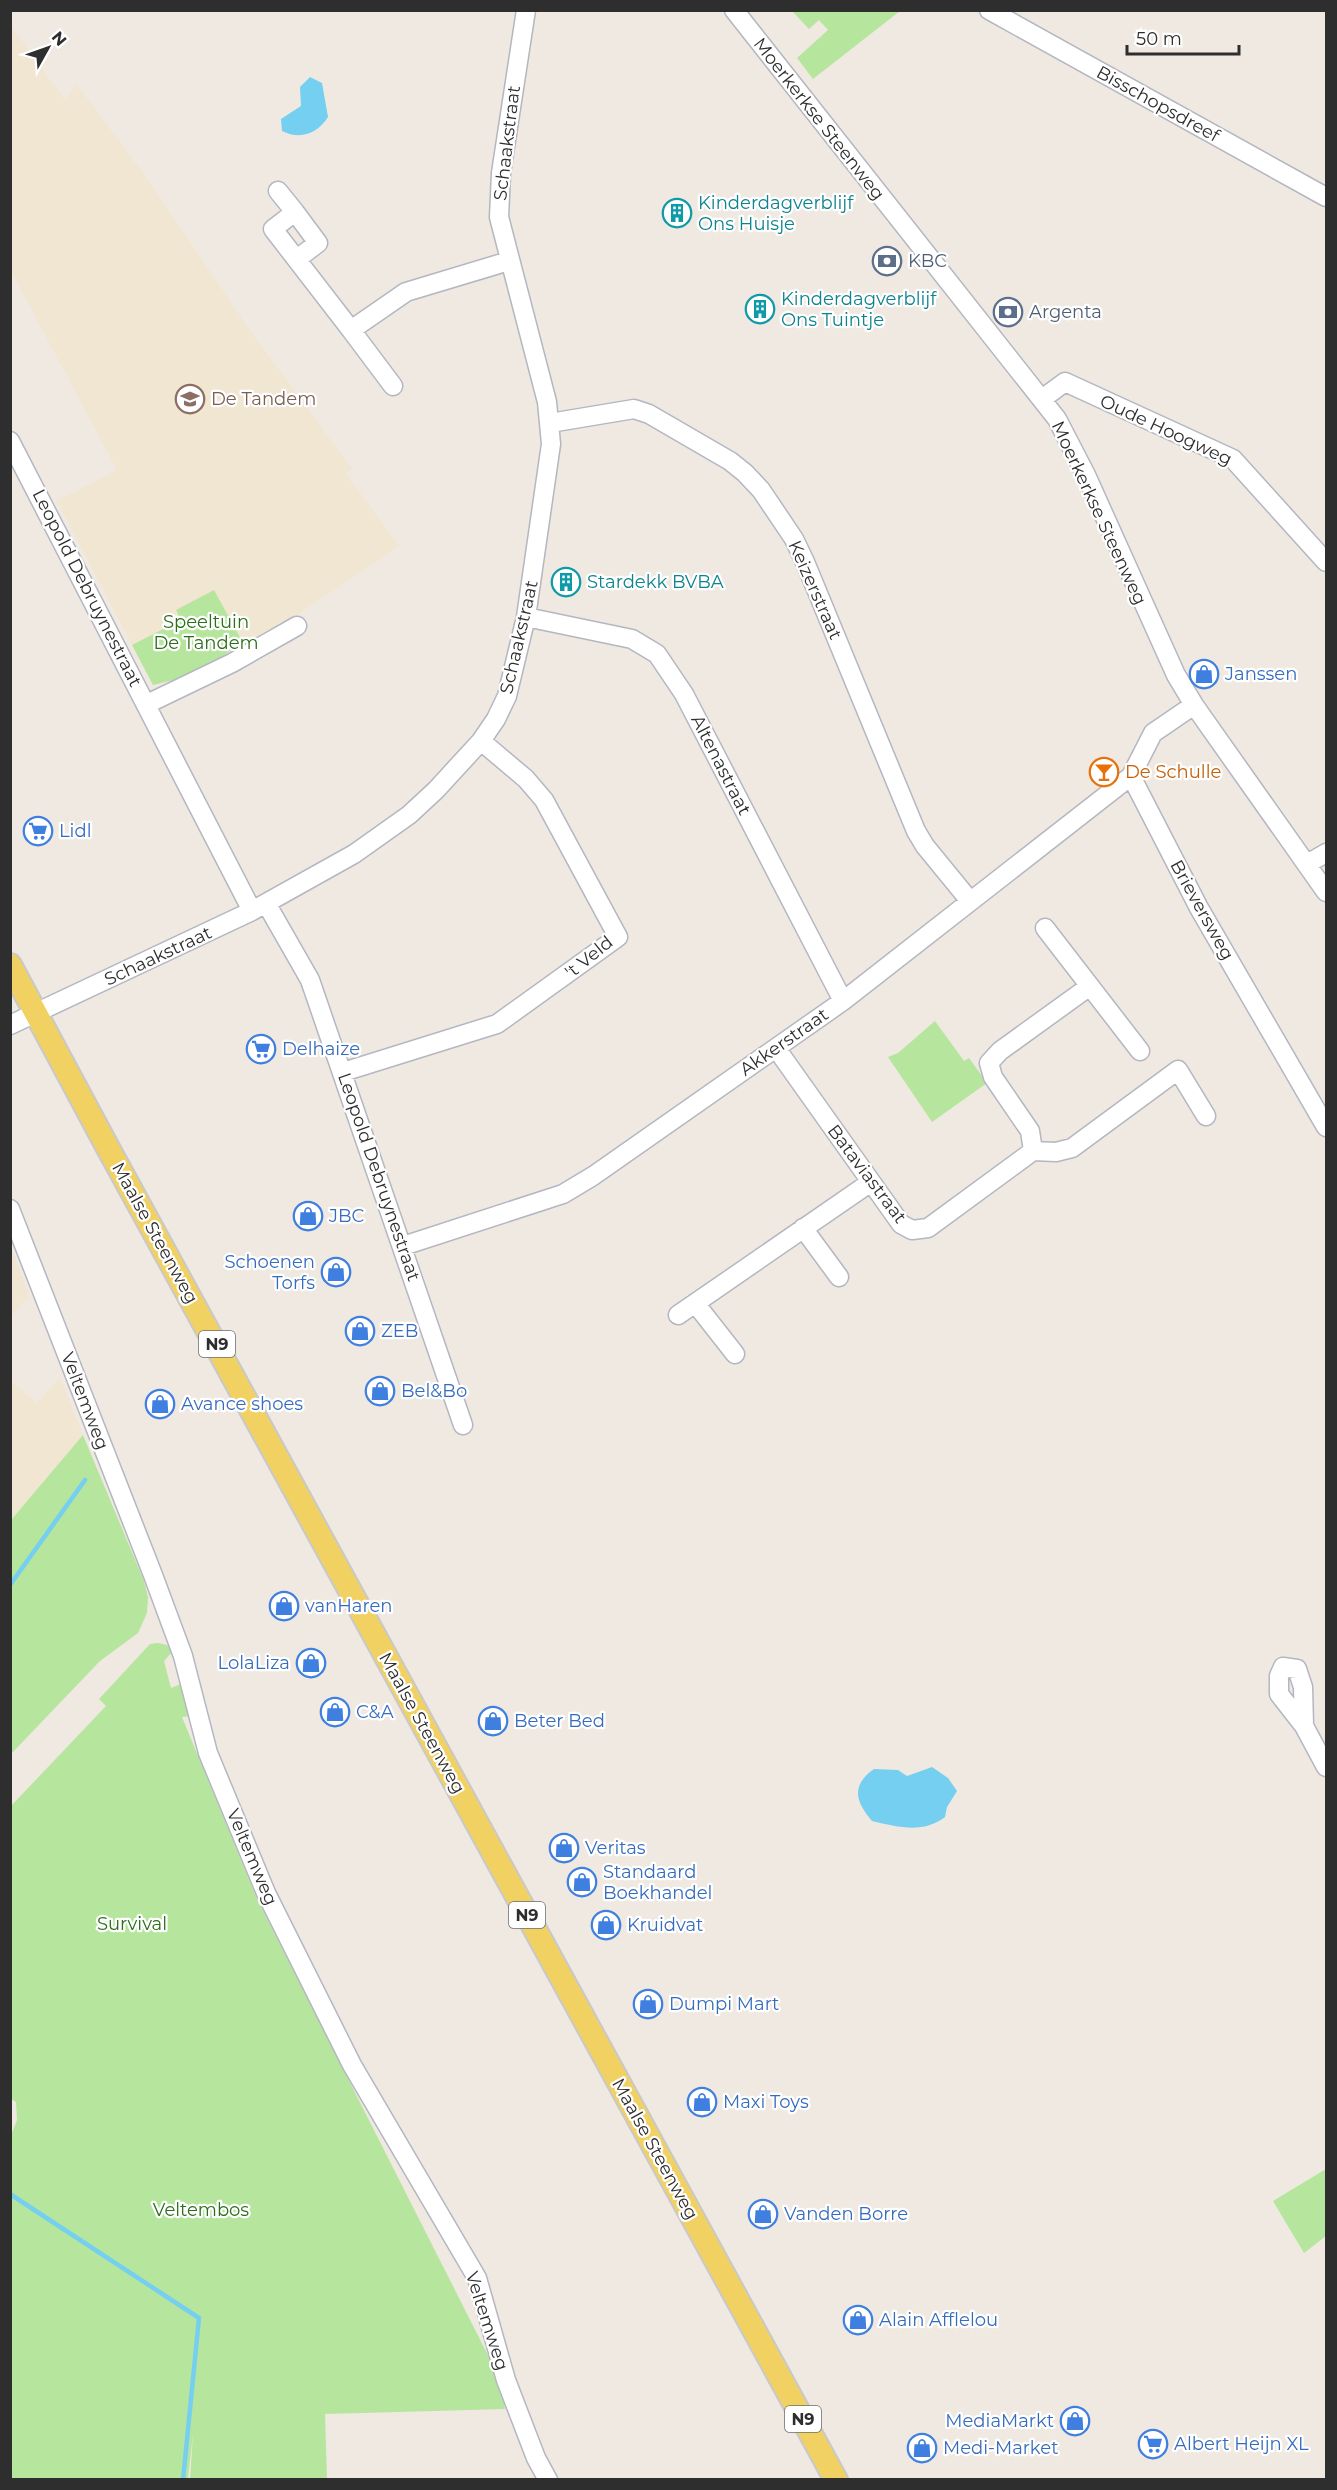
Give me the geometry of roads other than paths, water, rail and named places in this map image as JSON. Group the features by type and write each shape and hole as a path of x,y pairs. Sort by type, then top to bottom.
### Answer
{"main road":[{"name":"Maalse Steenweg","path":"10,965 836,2480"}],"street":[{"name":"Schaakstraat","path":"10,1025 259,907 354,854 409,815 459,767 496,719 507,696 526,617 549,466 550,423 499,217 499,195 526,10"},
{"name":"Bisschopsdreef","path":"989,10 1326,197"},
{"name":"Moerkerkse Steenweg","path":"738,13 1057,419 1086,474 1166,655 1194,705 1326,892"},
{"path":"278,191 318,243 297,259"},
{"path":"295,212 273,229 393,386"},
{"path":"351,330 406,292 509,261"},
{"name":"Oude Hoogweg","path":"1042,399 1065,382 1233,459 1326,562"},
{"name":"Keizerstraat","path":"550,423 634,409 649,414 730,460 761,490 794,539 809,570 916,831 925,846 970,901"},
{"name":"Leopold Debruynestraat","path":"10,441 147,704 259,907 310,980 463,1425"},
{"name":"Altenastraat","path":"526,617 632,639 657,654 684,694 843,1001"},
{"name":"Leopold Debruynestraat","path":"147,704 232,663 297,626"},
{"path":"1131,776 1153,733 1194,705"},
{"name":"'t Veld","path":"343,1072 496,1024 618,938 544,800 526,779 481,741"},
{"name":"Akkerstraat","path":"403,1246 563,1194 593,1176 843,1001 1131,776"},
{"name":"Brieversweg","path":"1131,776 1199,908 1326,1127"},
{"path":"1307,864 1326,854"},
{"path":"1045,928 1140,1051"},
{"path":"1090,986 1000,1051 989,1063 993,1077 1030,1131 1033,1151 1056,1152 1072,1148 1178,1070 1206,1116"},
{"name":"Bataviastraat","path":"776,1048 901,1224 912,1230 928,1228 1033,1151"},
{"path":"678,1315 871,1182"},
{"name":"Veltemweg","path":"10,1209 153,1575 183,1656 208,1754 266,1893 352,2065 477,2278 506,2380 536,2458 548,2480"},
{"path":"803,1228 839,1276"},
{"path":"695,1303 735,1354"},
{"path":"1304,1726 1326,1767"}],"water":[{"path":"310,77 322,83 328,117 319,128 308,134 295,135 282,131 281,119 301,106 300,87"},
{"path":"932,1767 948,1778 957,1791 947,1807 945,1817 928,1826 910,1828 872,1821 862,1807 858,1794 861,1782 866,1775 874,1769 898,1770 907,1776"}],"waterway":[{"path":"10,1585 85,1480"},
{"path":"10,2194 199,2318 183,2480"}],"place":[{"name":"Kinderdagverblijf Ons Huisje","path":"677,213"},
{"name":"KBC","path":"887,261"},
{"name":"Kinderdagverblijf Ons Tuintje","path":"760,309"},
{"name":"Argenta","path":"1008,312"},
{"name":"De Tandem","path":"190,399"},
{"name":"Stardekk BVBA","path":"566,582"},
{"name":"Janssen","path":"1204,674"},
{"name":"De Schulle","path":"1104,772"},
{"name":"Lidl","path":"38,831"},
{"name":"Delhaize","path":"261,1049"},
{"name":"JBC","path":"308,1216"},
{"name":"Schoenen Torfs","path":"336,1272"},
{"name":"ZEB","path":"360,1331"},
{"name":"Bel&Bo","path":"380,1391"},
{"name":"Avance shoes","path":"160,1404"},
{"name":"vanHaren","path":"284,1606"},
{"name":"LolaLiza","path":"311,1663"},
{"name":"C&A","path":"335,1712"},
{"name":"Beter Bed","path":"493,1721"},
{"name":"Veritas","path":"564,1848"},
{"name":"Standaard Boekhandel","path":"582,1882"},
{"name":"Kruidvat","path":"606,1925"},
{"name":"Dumpi Mart","path":"648,2004"},
{"name":"Maxi Toys","path":"702,2102"},
{"name":"Vanden Borre","path":"763,2214"},
{"name":"Alain Afflelou","path":"858,2320"},
{"name":"MediaMarkt","path":"1075,2421"},
{"name":"Albert Heijn XL","path":"1153,2444"},
{"name":"Medi-Market","path":"922,2448"}],"park label":[{"name":"Speeltuin De Tandem","path":"206,632"},
{"name":"Survival","path":"132,1924"},
{"name":"Veltembos","path":"201,2210"}]}
